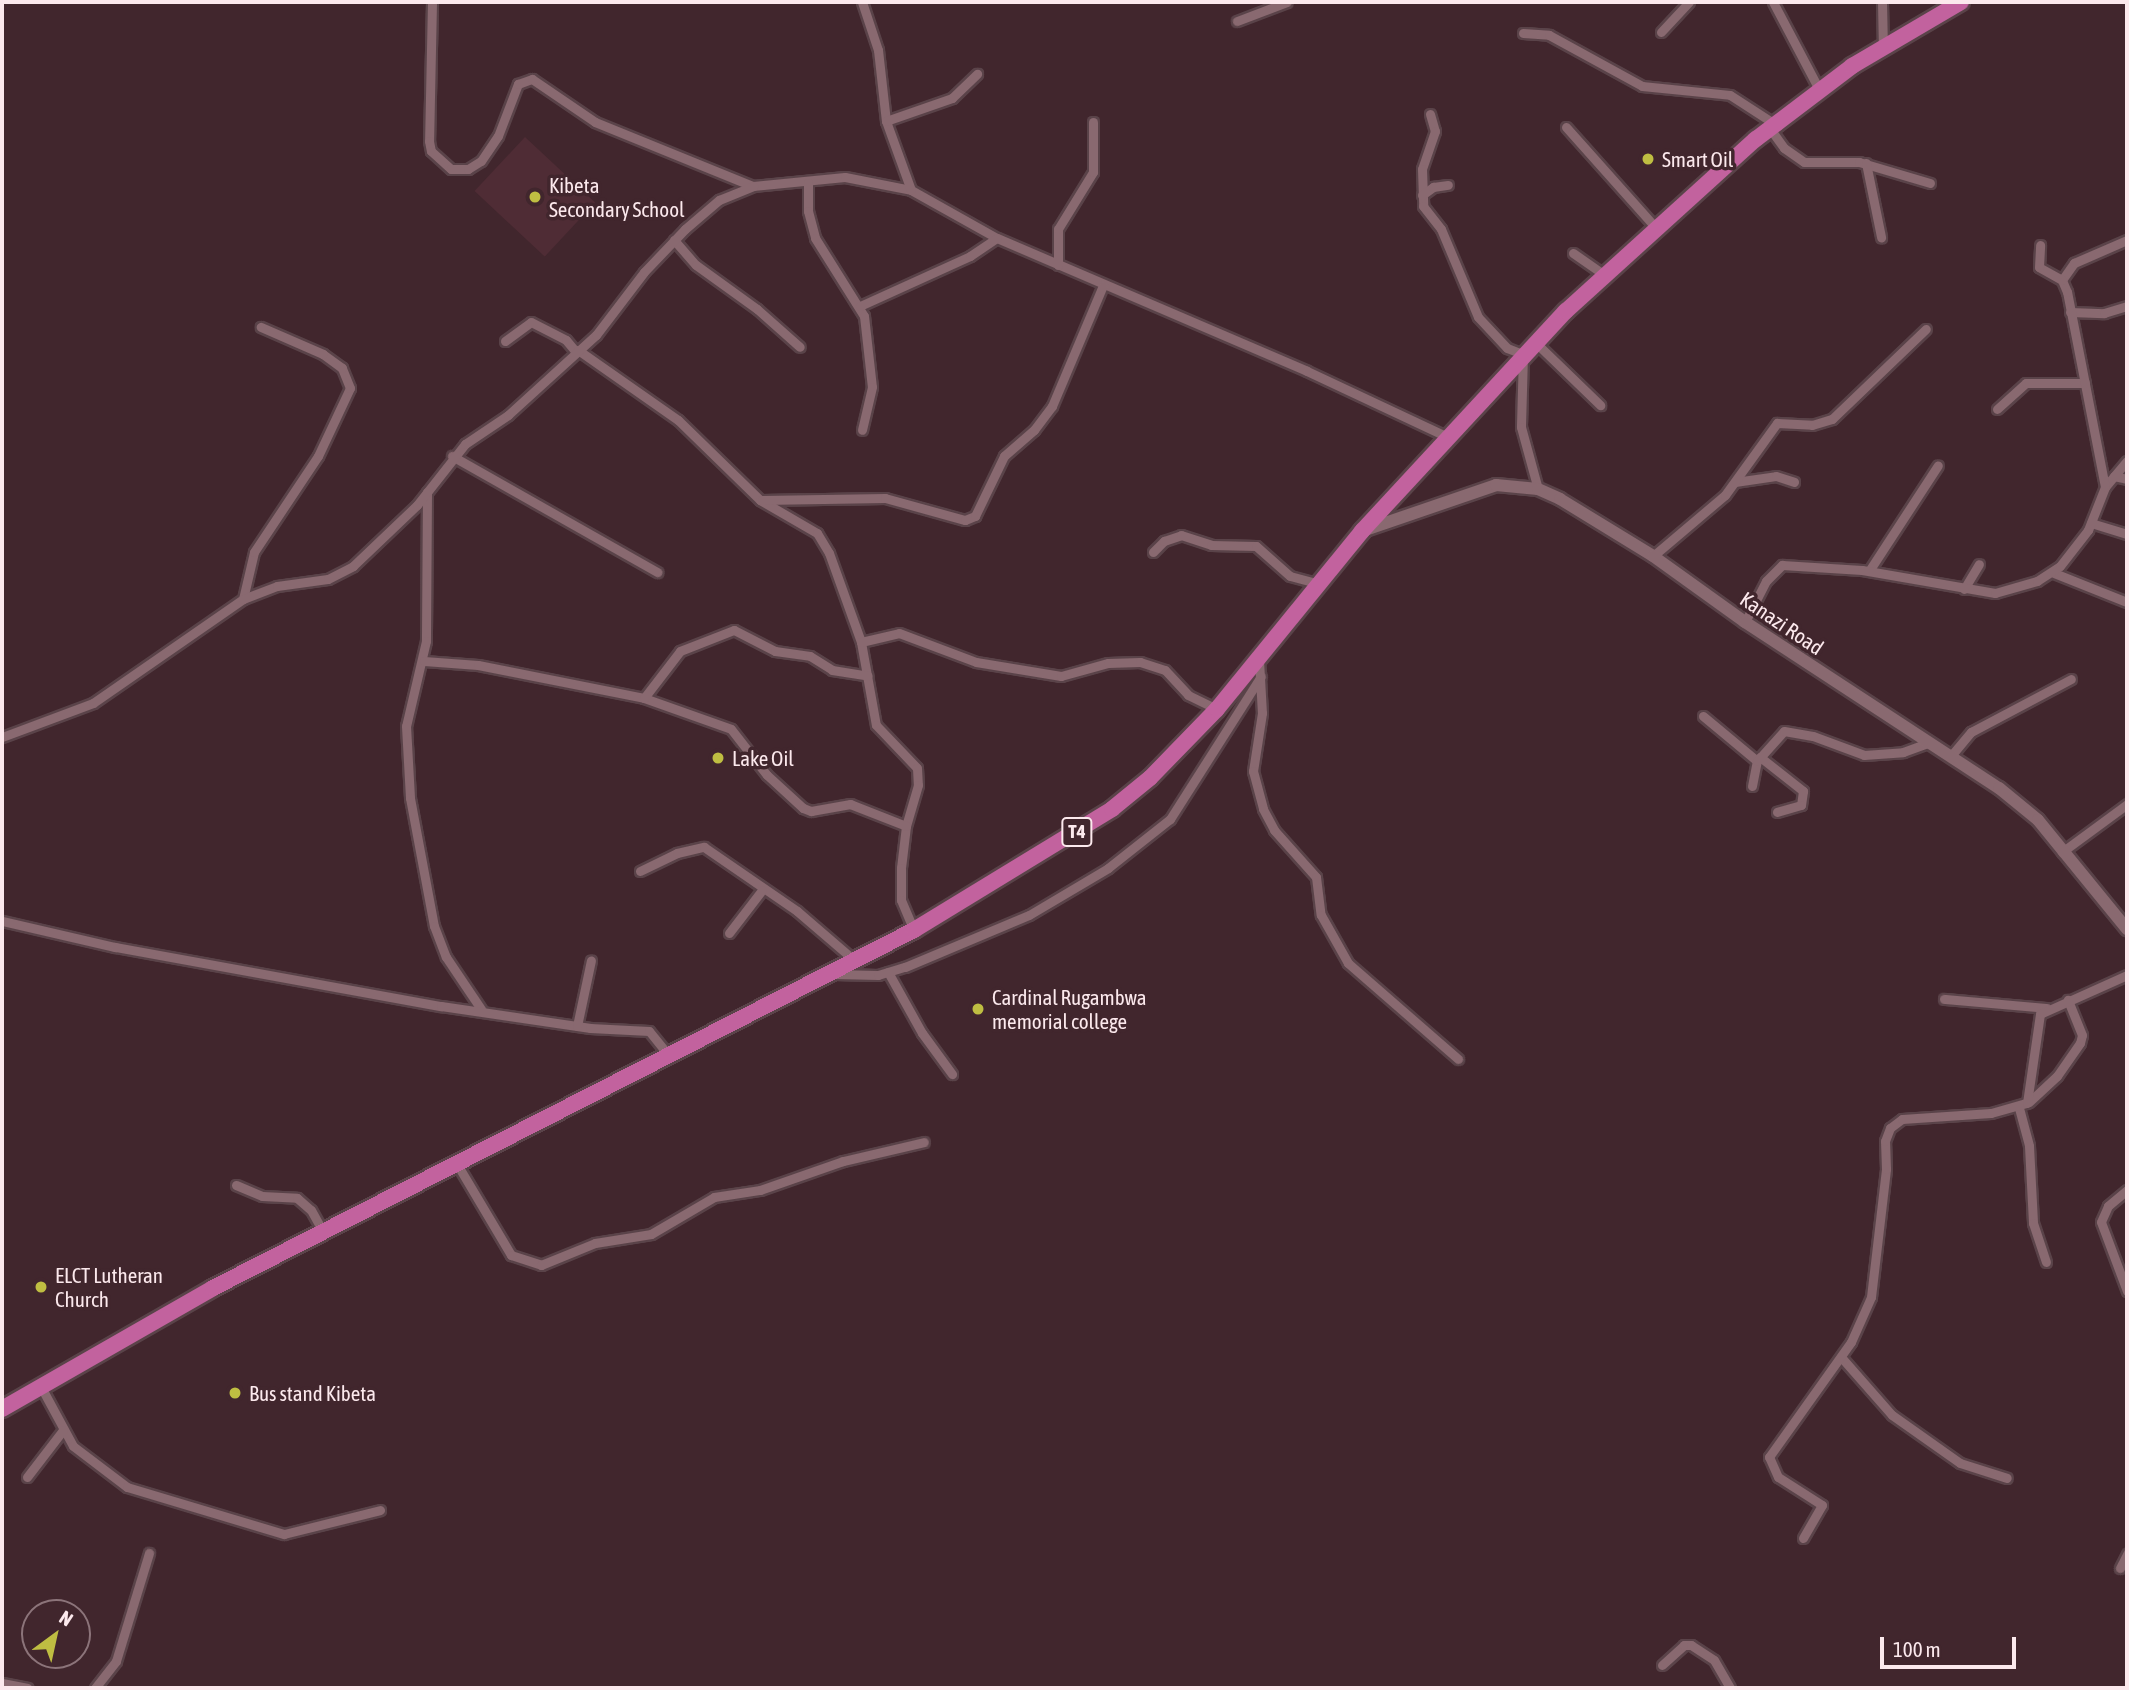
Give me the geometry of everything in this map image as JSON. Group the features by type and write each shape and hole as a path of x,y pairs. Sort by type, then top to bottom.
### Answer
{"highway":[{"name":"T4","path":"2,1409 40,1385 323,1232 914,930 1112,809 1150,778 1260,668 1362,531 1446,436 1535,342 1657,229 1820,91 1883,48 1961,2"}],"main road":[{"name":"Kanazi Road","path":"1362,531 1496,485 1538,488 1653,556 1745,622 2019,803 2127,929"}],"street":[{"path":"432,2 429,141 431,150 452,169 468,169 481,161 498,136 517,84 528,78 595,122 753,186"},
{"path":"862,2 878,50 886,121 911,190"},
{"path":"1237,21 1287,2"},
{"path":"1661,32 1689,2"},
{"path":"1773,2 1820,91"},
{"path":"1882,2 1883,48"},
{"path":"1523,33 1549,35 1642,86 1730,95 1774,128 1784,148 1804,162 1866,163 1930,183"},
{"path":"886,121 952,98 977,74"},
{"path":"1430,114 1435,131 1422,169 1424,211 1441,229 1478,317 1497,340 1523,354 1521,428 1538,488"},
{"path":"1058,265 1058,229 1093,172 1093,122"},
{"path":"1566,127 1657,229"},
{"path":"1866,163 1881,237"},
{"path":"2,737 93,703 243,599 277,586 340,575 380,541 427,490 452,456 508,415 604,326 644,272 674,240 712,206 753,186 808,183 845,177 911,190 997,237 1103,285 1307,370 1446,436"},
{"path":"808,183 808,211 816,238 860,306 872,387 862,430"},
{"path":"1422,195 1448,185"},
{"path":"860,306 951,266 997,237"},
{"path":"674,240 696,265 737,293 800,347"},
{"path":"2062,280 2074,263 2127,240"},
{"path":"2040,245 2039,267 2062,280 2105,487"},
{"path":"1573,253 1608,277"},
{"path":"760,500 885,498 965,520 975,516 1004,456 1034,430 1052,406 1103,285"},
{"path":"2070,312 2104,313 2127,306"},
{"path":"505,341 531,322 559,336 678,420 760,500 817,533 829,553 861,642 876,725 917,768 918,785 906,826 900,893 914,930"},
{"path":"243,599 254,552 318,456 349,400 350,388 342,368 323,354 261,327"},
{"path":"1653,556 1707,513 1735,482 1777,423 1812,425 1832,419 1926,329"},
{"path":"1535,342 1600,405"},
{"path":"1997,409 2026,383 2085,383"},
{"path":"452,456 657,572"},
{"path":"1745,622 1773,571 1782,565 1869,571 1995,593 2054,573 2091,523 2105,487 2127,461"},
{"path":"1869,571 1938,464"},
{"path":"1735,482 1776,475 1794,482"},
{"path":"2114,476 2127,479"},
{"path":"427,490 424,661 405,726 417,845 441,946 481,1009"},
{"path":"2091,523 2127,534"},
{"path":"1153,552 1164,541 1181,535 1211,545 1256,545 1290,576 1320,584"},
{"path":"1964,589 1979,564"},
{"path":"2054,573 2127,602"},
{"path":"644,698 680,651 734,630 775,651 810,656 832,670 868,676"},
{"path":"861,642 899,633 976,662 1061,676 1108,663 1140,662 1164,670 1188,695 1217,709"},
{"path":"424,661 478,665 644,698 731,729 767,775 803,808 811,811 850,804 906,826"},
{"path":"829,973 857,976 888,972 1029,915 1145,842 1192,790 1260,668"},
{"path":"1260,668 1254,787 1273,830 1316,877 1321,915 1348,962 1458,1059"},
{"path":"1950,757 1971,732 2071,679"},
{"path":"1703,716 1803,791 1801,806 1777,811"},
{"path":"1752,786 1758,759 1784,731 1813,736 1864,755 1903,752 1928,743"},
{"path":"2062,852 2127,804"},
{"path":"640,872 677,853 704,846 762,890 808,920 854,960"},
{"path":"729,933 762,890"},
{"path":"2,921 115,947 577,1026 649,1031 669,1056"},
{"path":"577,1026 591,960"},
{"path":"888,972 922,1033 952,1074"},
{"path":"2046,1262 2033,1223 2029,1146 2023,1105 2032,1087 2035,1025 2048,1009 2127,975"},
{"path":"1944,999 2048,1009"},
{"path":"1803,1538 1822,1505 1779,1478 1769,1457 1841,1357 1871,1297 1886,1169 1885,1141 1890,1128 1902,1119 2023,1105 2047,1088 2080,1043 2082,1035 2068,1000"},
{"path":"457,1164 511,1255 541,1265 595,1243 651,1234 714,1198 760,1190 843,1161 924,1142"},
{"path":"236,1185 262,1196 296,1198 311,1210 323,1232"},
{"path":"2127,1190 2108,1206 2101,1222 2127,1291"},
{"path":"1841,1357 1892,1415 1960,1463 2007,1478"},
{"path":"40,1385 62,1430 83,1455 127,1487 284,1534 354,1513 380,1510"},
{"path":"27,1477 62,1430"},
{"path":"95,1688 116,1661 149,1553"},
{"path":"2120,1568 2127,1554"},
{"path":"1662,1665 1684,1645 1691,1644 1714,1660 1730,1688"},
{"path":"2,1684 28,1688"}],"shaded area":[{"name":"Kibeta Secondary School","path":"525,137 595,202 545,257 475,191"}],"place":[{"name":"Smart Oil","path":"1648,159"},
{"name":"Kibeta Secondary School","path":"535,197"},
{"name":"Lake Oil","path":"718,758"},
{"name":"Cardinal Rugambwa memorial college","path":"978,1009"},
{"name":"ELCT Lutheran Church","path":"41,1287"},
{"name":"Bus stand Kibeta","path":"235,1393"}]}
